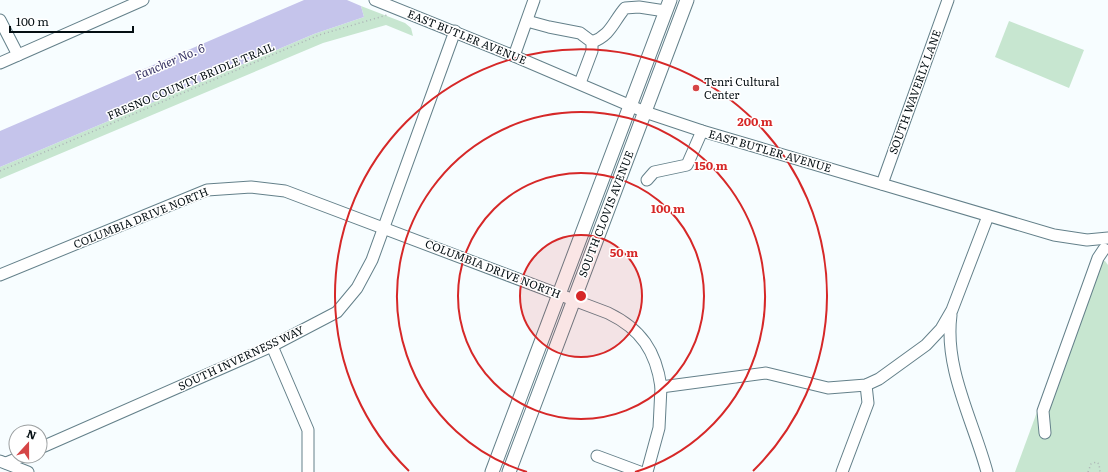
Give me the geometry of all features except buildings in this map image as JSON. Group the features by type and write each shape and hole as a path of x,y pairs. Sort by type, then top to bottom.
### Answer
{"main road":[{"name":"SOUTH CLOVIS AVENUE","path":"509,472 687,0"},
{"name":"SOUTH CLOVIS AVENUE","path":"492,472 667,6"}],"street":[{"path":"0,62 143,0"},
{"name":"EAST BUTLER AVENUE","path":"375,0 455,31 645,112 702,131 988,216 1054,235 1078,239 1105,248"},
{"path":"514,56 534,0"},
{"name":"SOUTH WAVERLY LANE","path":"882,184 948,0"},
{"path":"592,42 601,39 612,28 625,8 667,6"},
{"path":"0,20 18,55"},
{"path":"527,21 580,33 592,42"},
{"name":"SOUTH INVERNESS WAY","path":"48,444 272,346 337,312 357,288 372,260 382,228 455,31"},
{"path":"580,83 592,51 592,42"},
{"path":"647,180 654,172 687,165 702,131"},
{"name":"COLUMBIA DRIVE NORTH","path":"0,275 207,190 250,187 285,192 559,294 622,320 633,328 644,340 652,353 659,369 661,387"},
{"path":"647,472 659,428 661,387 766,373 828,388 866,385 879,379 926,345 941,329 952,310 988,216"},
{"path":"1045,433 1043,411 1098,258 1105,248"},
{"path":"952,310 949,344 955,371 987,472"},
{"path":"272,346 308,430 308,472"},
{"path":"842,472 868,403 866,385"},
{"path":"597,456 640,472"},
{"path":"3,462 28,472"}],"path":[{"name":"FRESNO COUNTY BRIDLE TRAIL","path":"0,171 319,35 390,14"},
{"path":"1088,472 1091,464 1096,462 1099,464 1100,472"}],"green space":[{"path":"361,6 405,23 411,28 413,36 386,25 323,43 0,179 0,167 314,34 364,17"},
{"path":"1009,21 1084,50 1069,88 995,57"},
{"path":"1105,261 1108,265 1108,472 1015,472 1092,262"}],"water":[{"name":"Fancher No. 6","path":"304,0 347,0 361,6 364,17 314,34 0,167 0,131"}],"place":[{"name":"Tenri Cultural Center","path":"696,88"}]}
